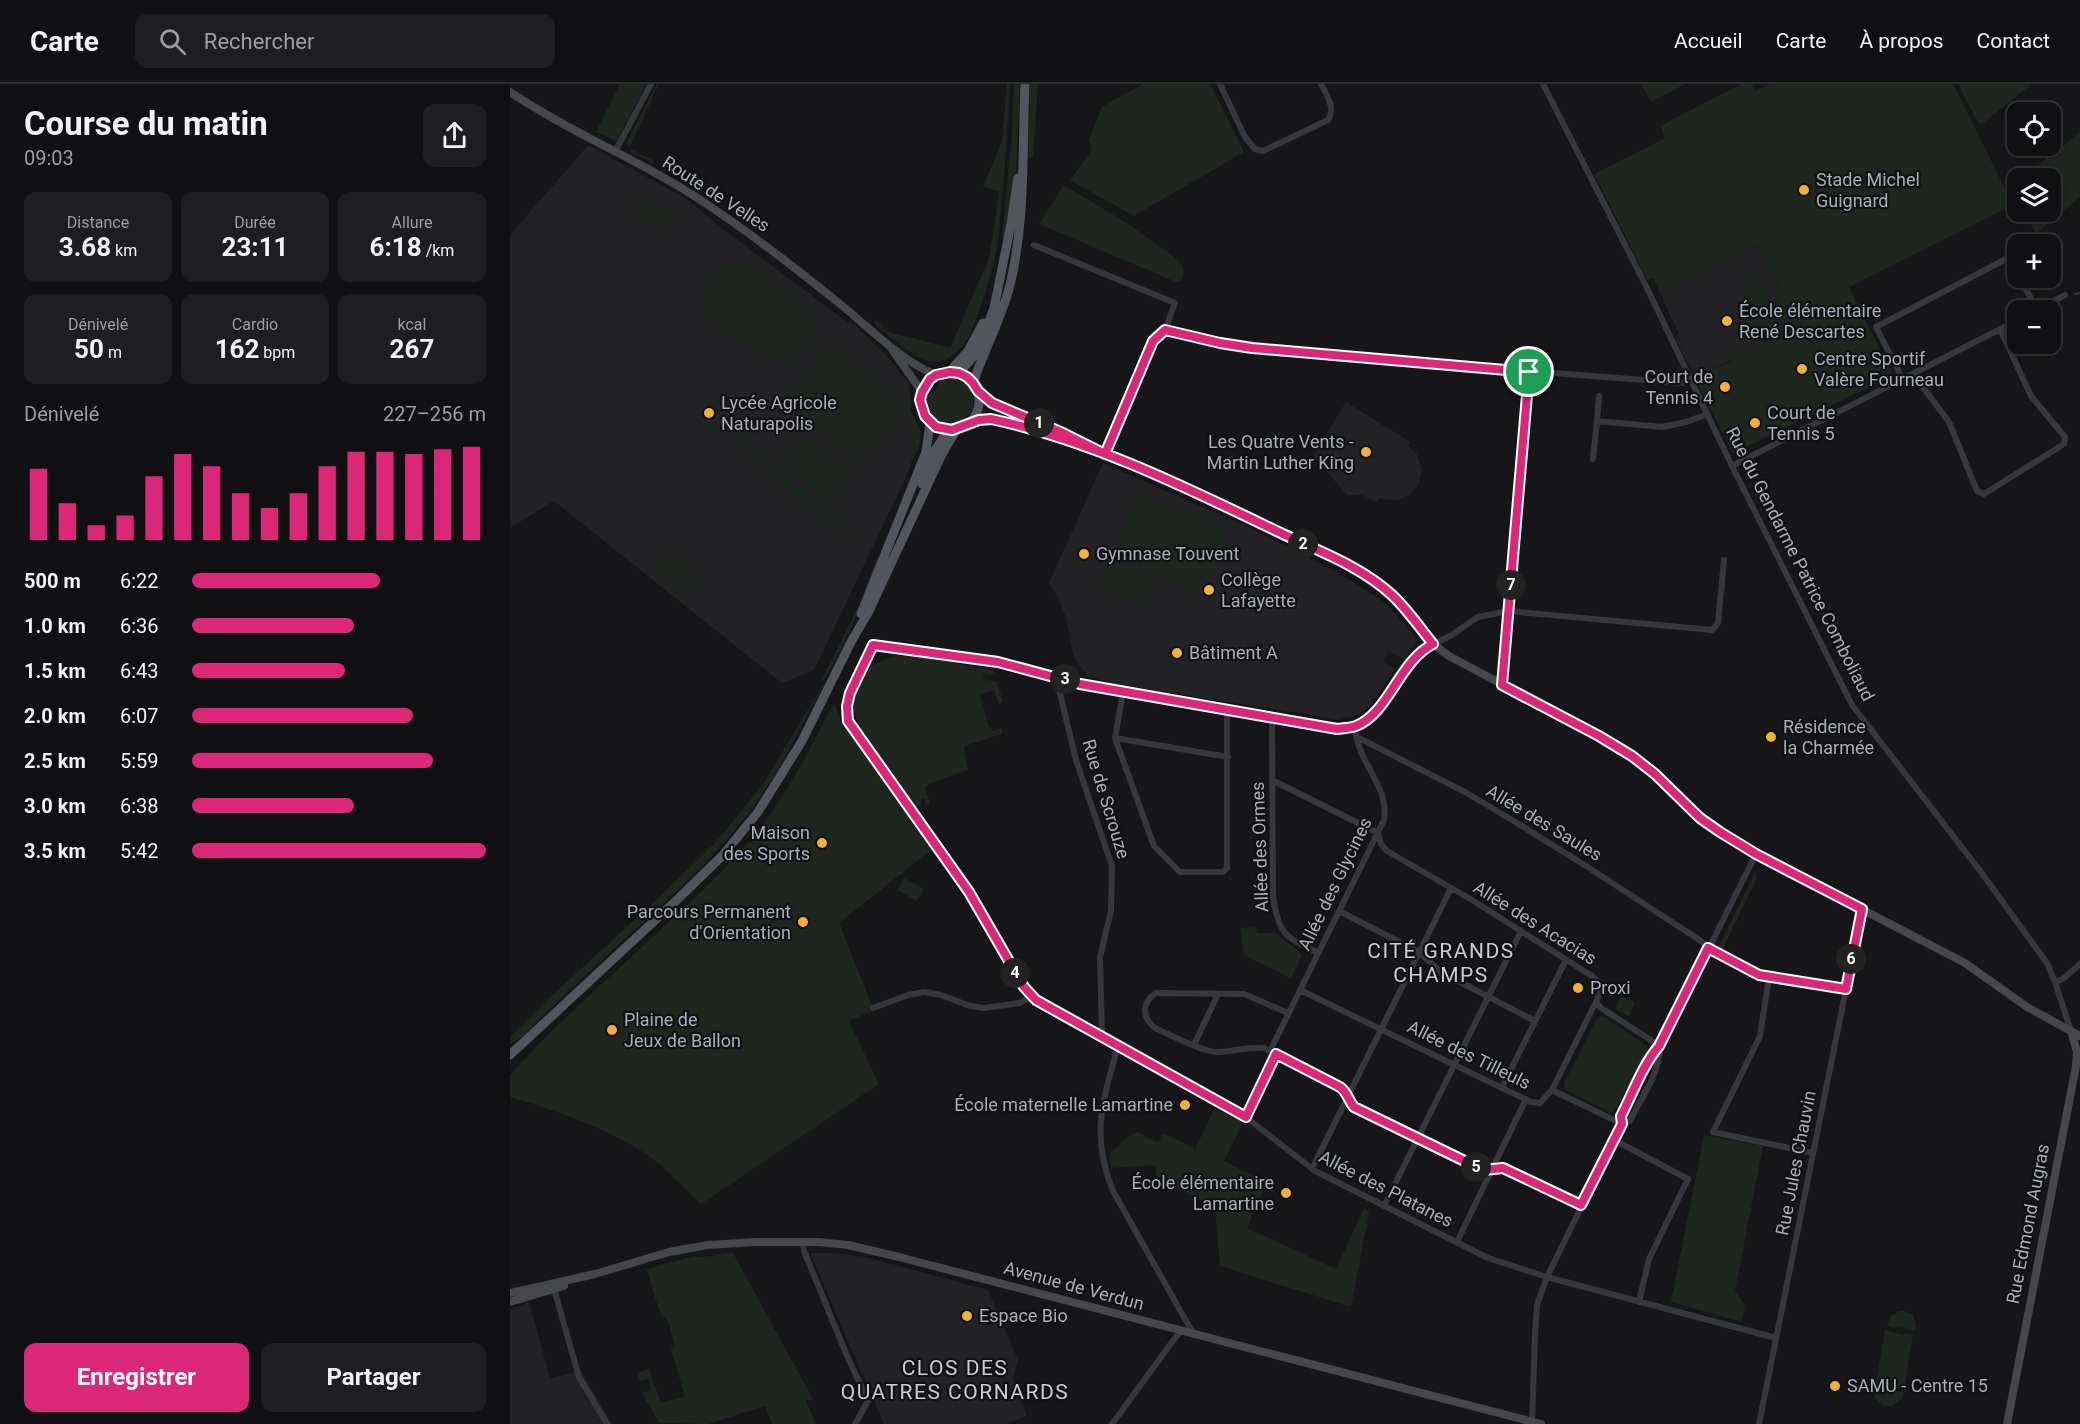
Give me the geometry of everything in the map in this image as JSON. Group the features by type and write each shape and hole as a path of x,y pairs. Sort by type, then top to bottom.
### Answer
{"main road":[{"path":"968,424 978,410 979,400 976,387 1008,290 1016,255 1022,193 1025,84"},
{"name":"Route de Velles","path":"510,92 616,150 711,207 786,261 889,346 920,368 936,375"},
{"path":"954,372 975,340 1003,263 1023,137"},
{"name":"Route de Velles","path":"889,346 922,392"},
{"path":"1093,449 991,419 979,420 953,430 936,427 930,423 921,409 922,392 930,379 936,375 954,372 976,387 995,405 1226,506 1358,569 1392,595 1433,644 1468,668 1599,736 1632,756 1655,774 1700,818 1720,832 1756,854 1965,963 2027,1007 2080,1036"},
{"path":"851,642 926,452 930,423"},
{"path":"510,1055 672,905 722,856 758,812 802,741 869,611 953,430"},
{"name":"Rue Edmond Augras","path":"2007,1424 2076,1066 2077,1052 2071,1031"},
{"path":"2076,1066 2080,1056"},
{"name":"Avenue de Verdun","path":"510,1293 595,1274 690,1248 747,1242 841,1244 1535,1423"},
{"name":"Avenue de Verdun","path":"510,1302 595,1274"}],"street":[{"path":"616,150 651,84"},
{"path":"1220,84 1245,137 1255,149 1263,151 1331,117 1332,106 1321,84"},
{"name":"Rue du Gendarme Patrice Comboliaud","path":"1543,84 1646,286 1732,466 1851,705 2047,963 2071,1031"},
{"path":"1034,245 1175,303 1165,330 1153,341 1105,454"},
{"path":"1902,378 1876,327 2007,259"},
{"path":"2056,300 2065,295"},
{"path":"1732,466 2007,326"},
{"path":"1913,374 1949,422 1977,490 1984,494 2064,444 2065,436 2031,396 2000,329"},
{"path":"1165,330 1252,348 1529,372 1683,383 1692,380"},
{"path":"1502,685 1529,372"},
{"path":"1593,459 1599,396"},
{"path":"1597,421 1662,427 1708,414"},
{"path":"1056,677 1227,711 1337,729 1355,727 1367,719 1379,706 1410,662 1422,650 1452,635 1478,617 1509,611 1712,630 1718,623 1724,560"},
{"name":"Allée des Platanes","path":"1056,677 998,662 873,645 850,693 847,706 848,721 969,892 1031,996 1246,1117 1312,1169 1488,1258 1547,1277 1776,1338"},
{"name":"Rue de Scrouze","path":"1056,677 1076,760 1112,866 1111,911 1100,957 1102,1037"},
{"path":"1123,692 1115,738 1154,846 1180,872 1223,872 1227,868 1227,711"},
{"name":"Allée des Ormes","path":"1272,718 1273,898 1277,920 1287,937 1318,954"},
{"name":"Allée des Glycines","path":"1246,1117 1288,1013 1378,833 1386,811 1383,795 1358,746 1355,727"},
{"name":"Allée des Saules","path":"1357,737 1458,789 1517,823 1698,939 1708,948 1759,975 1846,989"},
{"path":"1115,738 1228,757"},
{"path":"1272,780 1378,833"},
{"name":"Allée des Acacias","path":"1378,833 1381,844 1387,851 1592,976 1601,984 1596,1002"},
{"path":"1535,1423 1537,1305 1547,1277 1622,1124 1621,1116 1643,1070 1659,1046 1756,854"},
{"path":"1312,1169 1451,888"},
{"name":"Rue Jules Chauvin","path":"1759,1424 1862,909"},
{"path":"1339,911 1419,952 1441,972 1535,1021"},
{"path":"1384,1206 1521,931"},
{"path":"1502,1088 1566,960"},
{"path":"2055,982 2063,979 2080,964"},
{"path":"1768,977 1760,1036 1713,1132 1813,1152"},
{"name":"Allée des Tilleuls","path":"1300,990 1526,1099 1540,1103 1546,1100 1552,1090 1622,1124"},
{"path":"873,1008 908,995 925,993 941,995 970,1006 984,1008 1020,1003 1031,996"},
{"path":"1288,1013 1246,994 1156,993 1145,1004 1144,1013 1147,1022 1155,1028 1215,1052 1256,1047 1273,1052 1340,1087 1348,1095 1354,1107 1483,1170 1503,1168 1581,1205"},
{"path":"1194,1045 1218,994"},
{"path":"1552,1090 1596,1002 1601,1008 1659,1046"},
{"path":"1118,1046 1101,1108 1102,1157 1113,1191 1194,1335"},
{"path":"1622,1124 1630,1121 1660,1061 1659,1046"},
{"path":"1457,1242 1526,1099"},
{"path":"1614,1140 1688,1179 1649,1258 1639,1302"},
{"path":"803,1242 804,1251 868,1401 855,1424"},
{"path":"554,1289 579,1377 607,1424"},
{"path":"1113,1424 1181,1332"}],"shaded area":[{"path":"620,84 646,84 617,141 596,132"},
{"path":"659,84 629,147 626,143"},
{"path":"1007,84 1010,84 1002,201 998,241 990,277 975,323 966,342 957,352 941,361 922,359 875,325 874,319 889,332 950,348 988,261 999,191 983,187 1002,141"},
{"path":"1014,84 1020,84 1016,172 1004,242 1002,237 1012,135"},
{"path":"1030,84 1038,84 1033,157 1029,158 1028,148"},
{"path":"1143,84 1210,84 1244,152 1134,216 1070,180 1092,150 1089,140 1102,107"},
{"path":"1641,84 1685,84 1651,102"},
{"name":"Stade Michel Guignard","path":"1742,84 1752,84 1755,91 1770,84 1953,84 2007,193 2007,208 1849,287 1893,375 1742,449 1743,452 1738,455 1732,452 1695,379 1781,335 1777,277 1758,243 1660,293 1653,278 1647,280 1594,174 1665,138 1660,126"},
{"path":"1958,84 2032,84 1982,124 1978,123"},
{"path":"2080,132 2080,197 2061,213 2061,168 2035,168 2050,156 2061,156 2061,147"},
{"name":"Lycée Agricole Naturapolis","path":"588,145 687,199 719,226 858,330 884,354 902,378 915,448 908,473 814,670 782,683 554,501 510,528 510,235"},
{"path":"630,148 654,161 654,163 631,152"},
{"path":"1064,185 1125,222 1173,256 1181,264 1183,271 1181,281 1176,282 1039,224"},
{"path":"644,199 672,216 674,223 670,229 662,230 635,212 634,206 638,200"},
{"path":"2030,222 2050,222 2036,234"},
{"name":"École élémentaire René Descartes","path":"1759,243 1777,277 1781,335 1695,378 1675,338 1679,334 1660,293"},
{"path":"738,264 749,267 763,276 794,299 807,314 812,331 809,341 793,358 776,362 765,358 722,328 707,313 704,293 710,278 720,269"},
{"path":"1744,280 1768,280 1770,326 1746,327"},
{"path":"849,320 888,357 909,384 911,411 921,432 920,444 910,466 915,448 902,378 888,360 848,322"},
{"path":"832,345 906,408 860,462 786,400"},
{"path":"951,378 967,385 972,395 973,407 969,416 961,421 941,422 933,416 928,407 929,393 939,385 938,381"},
{"name":"Les Quatre Vents - Martin Luther King","path":"1346,402 1410,442 1408,446 1417,454 1422,470 1418,486 1410,495 1398,500 1379,499 1376,503 1363,495 1347,495 1313,456"},
{"path":"740,436 853,532 847,538 734,443"},
{"path":"805,437 851,476 830,501 784,462"},
{"name":"Collège Lafayette","path":"1103,463 1250,528 1340,574 1387,604 1415,636 1416,643 1404,660 1389,651 1383,662 1396,669 1372,703 1360,714 1349,718 1340,717 1341,720 1117,684 1088,677 1074,658 1066,618 1058,597 1049,583"},
{"path":"1139,493 1229,532 1203,594 1113,555"},
{"path":"668,552 699,578 687,593 656,567"},
{"path":"877,558 880,559 845,641 826,678 821,681 859,606"},
{"path":"1110,564 1153,580 1144,605 1101,589"},
{"path":"910,655 994,670 996,675 984,674 983,679 997,682 1003,701 999,705 994,691 980,694 989,727 992,731 1002,728 1002,734 964,746 968,770 928,784 925,788 929,805 926,804 924,798 921,799 921,806 916,808 913,800 911,801 867,738 854,713 853,705 870,666 892,657"},
{"path":"825,681 798,733 759,799 732,833 701,868 523,1036 510,1045 510,1037 548,999 717,841 763,784"},
{"path":"834,703 843,724 931,850 839,923 874,1010 849,1021 879,1084 701,1204 660,1165 615,1136 545,1108 510,1097 510,1075 568,1015 693,900 754,836 787,788"},
{"path":"1755,872 1757,878 1722,950 1718,948"},
{"path":"904,878 924,889 917,901 897,890"},
{"path":"1256,927 1257,933 1276,933 1300,952 1302,955 1291,978 1244,955 1240,928"},
{"path":"1621,996 1635,1002 1629,1016 1615,1009"},
{"path":"1600,1016 1647,1046 1647,1051 1614,1112 1564,1089 1564,1083"},
{"path":"1215,1108 1243,1122 1224,1161 1267,1182 1247,1228 1336,1269 1364,1208 1369,1213 1351,1307 1220,1266 1215,1208 1175,1187 1157,1182 1155,1165 1111,1168 1110,1154 1123,1140 1137,1132 1158,1143 1163,1133 1195,1149"},
{"path":"1704,1135 1763,1146 1735,1291 1745,1306 1741,1322 1671,1302"},
{"path":"733,1253 813,1399 806,1401 816,1424 772,1424 765,1406 708,1424 659,1423 642,1393 651,1390 648,1379 640,1381 637,1373 649,1369 661,1403 685,1396 671,1350 674,1343 668,1321 661,1314 647,1269 692,1257 715,1256"},
{"path":"810,1253 865,1257 988,1290 1018,1360 1013,1378 1027,1416 1007,1424 884,1424"},
{"path":"529,1302 550,1378 581,1371 612,1424 510,1424 510,1310"},
{"path":"1899,1311 1913,1315 1915,1331 1887,1326 1891,1316"},
{"path":"1885,1330 1913,1335 1904,1389 1876,1384"},
{"path":"1876,1387 1903,1392 1902,1398 1893,1406 1883,1406 1875,1398"}],"waterway":[{"path":"2075,294 2080,293"}],"place":[{"name":"Stade Michel Guignard","path":"1804,190"},
{"name":"École élémentaire René Descartes","path":"1727,321"},
{"name":"Centre Sportif Valère Fourneau","path":"1802,369"},
{"name":"Court de Tennis 4","path":"1725,387"},
{"name":"Lycée Agricole Naturapolis","path":"709,413"},
{"name":"Court de Tennis 5","path":"1755,423"},
{"name":"Les Quatre Vents - Martin Luther King","path":"1366,452"},
{"name":"Gymnase Touvent","path":"1084,554"},
{"name":"Collège Lafayette","path":"1209,590"},
{"name":"Bâtiment A","path":"1177,653"},
{"name":"Résidence la Charmée","path":"1771,737"},
{"name":"Maison des Sports","path":"822,843"},
{"name":"Parcours Permanent d'Orientation","path":"803,922"},
{"name":"Proxi","path":"1578,988"},
{"name":"Plaine de Jeux de Ballon","path":"612,1030"},
{"name":"École maternelle Lamartine","path":"1185,1105"},
{"name":"École élémentaire Lamartine","path":"1286,1193"},
{"name":"Espace Bio","path":"967,1316"},
{"name":"SAMU - Centre 15","path":"1835,1386"}],"district":[{"name":"CITÉ GRANDS CHAMPS","path":"1441,963"},
{"name":"CLOS DES QUATRES CORNARDS","path":"955,1380"}],"route":[{"path":"1165,330 1252,348 1529,372 1502,685 1632,756 1655,774 1700,818 1720,832 1756,854 1862,909 1846,989 1759,975 1708,948 1659,1046 1643,1070 1621,1116 1622,1124 1581,1205 1503,1168 1483,1170 1354,1107 1346,1091 1276,1054 1246,1117 1036,1000 1024,987 969,892 848,721 847,706 850,693 873,645 998,662 1080,684 1337,729 1355,727 1367,719 1410,662 1422,650 1433,644 1392,595 1358,569 1226,506 1093,449 1002,421 979,420 952,430 936,427 925,416 920,400 925,385 936,375 943,372 959,373 967,377 992,403 1011,413 1063,433 1105,454 1153,341 1165,330"}]}
